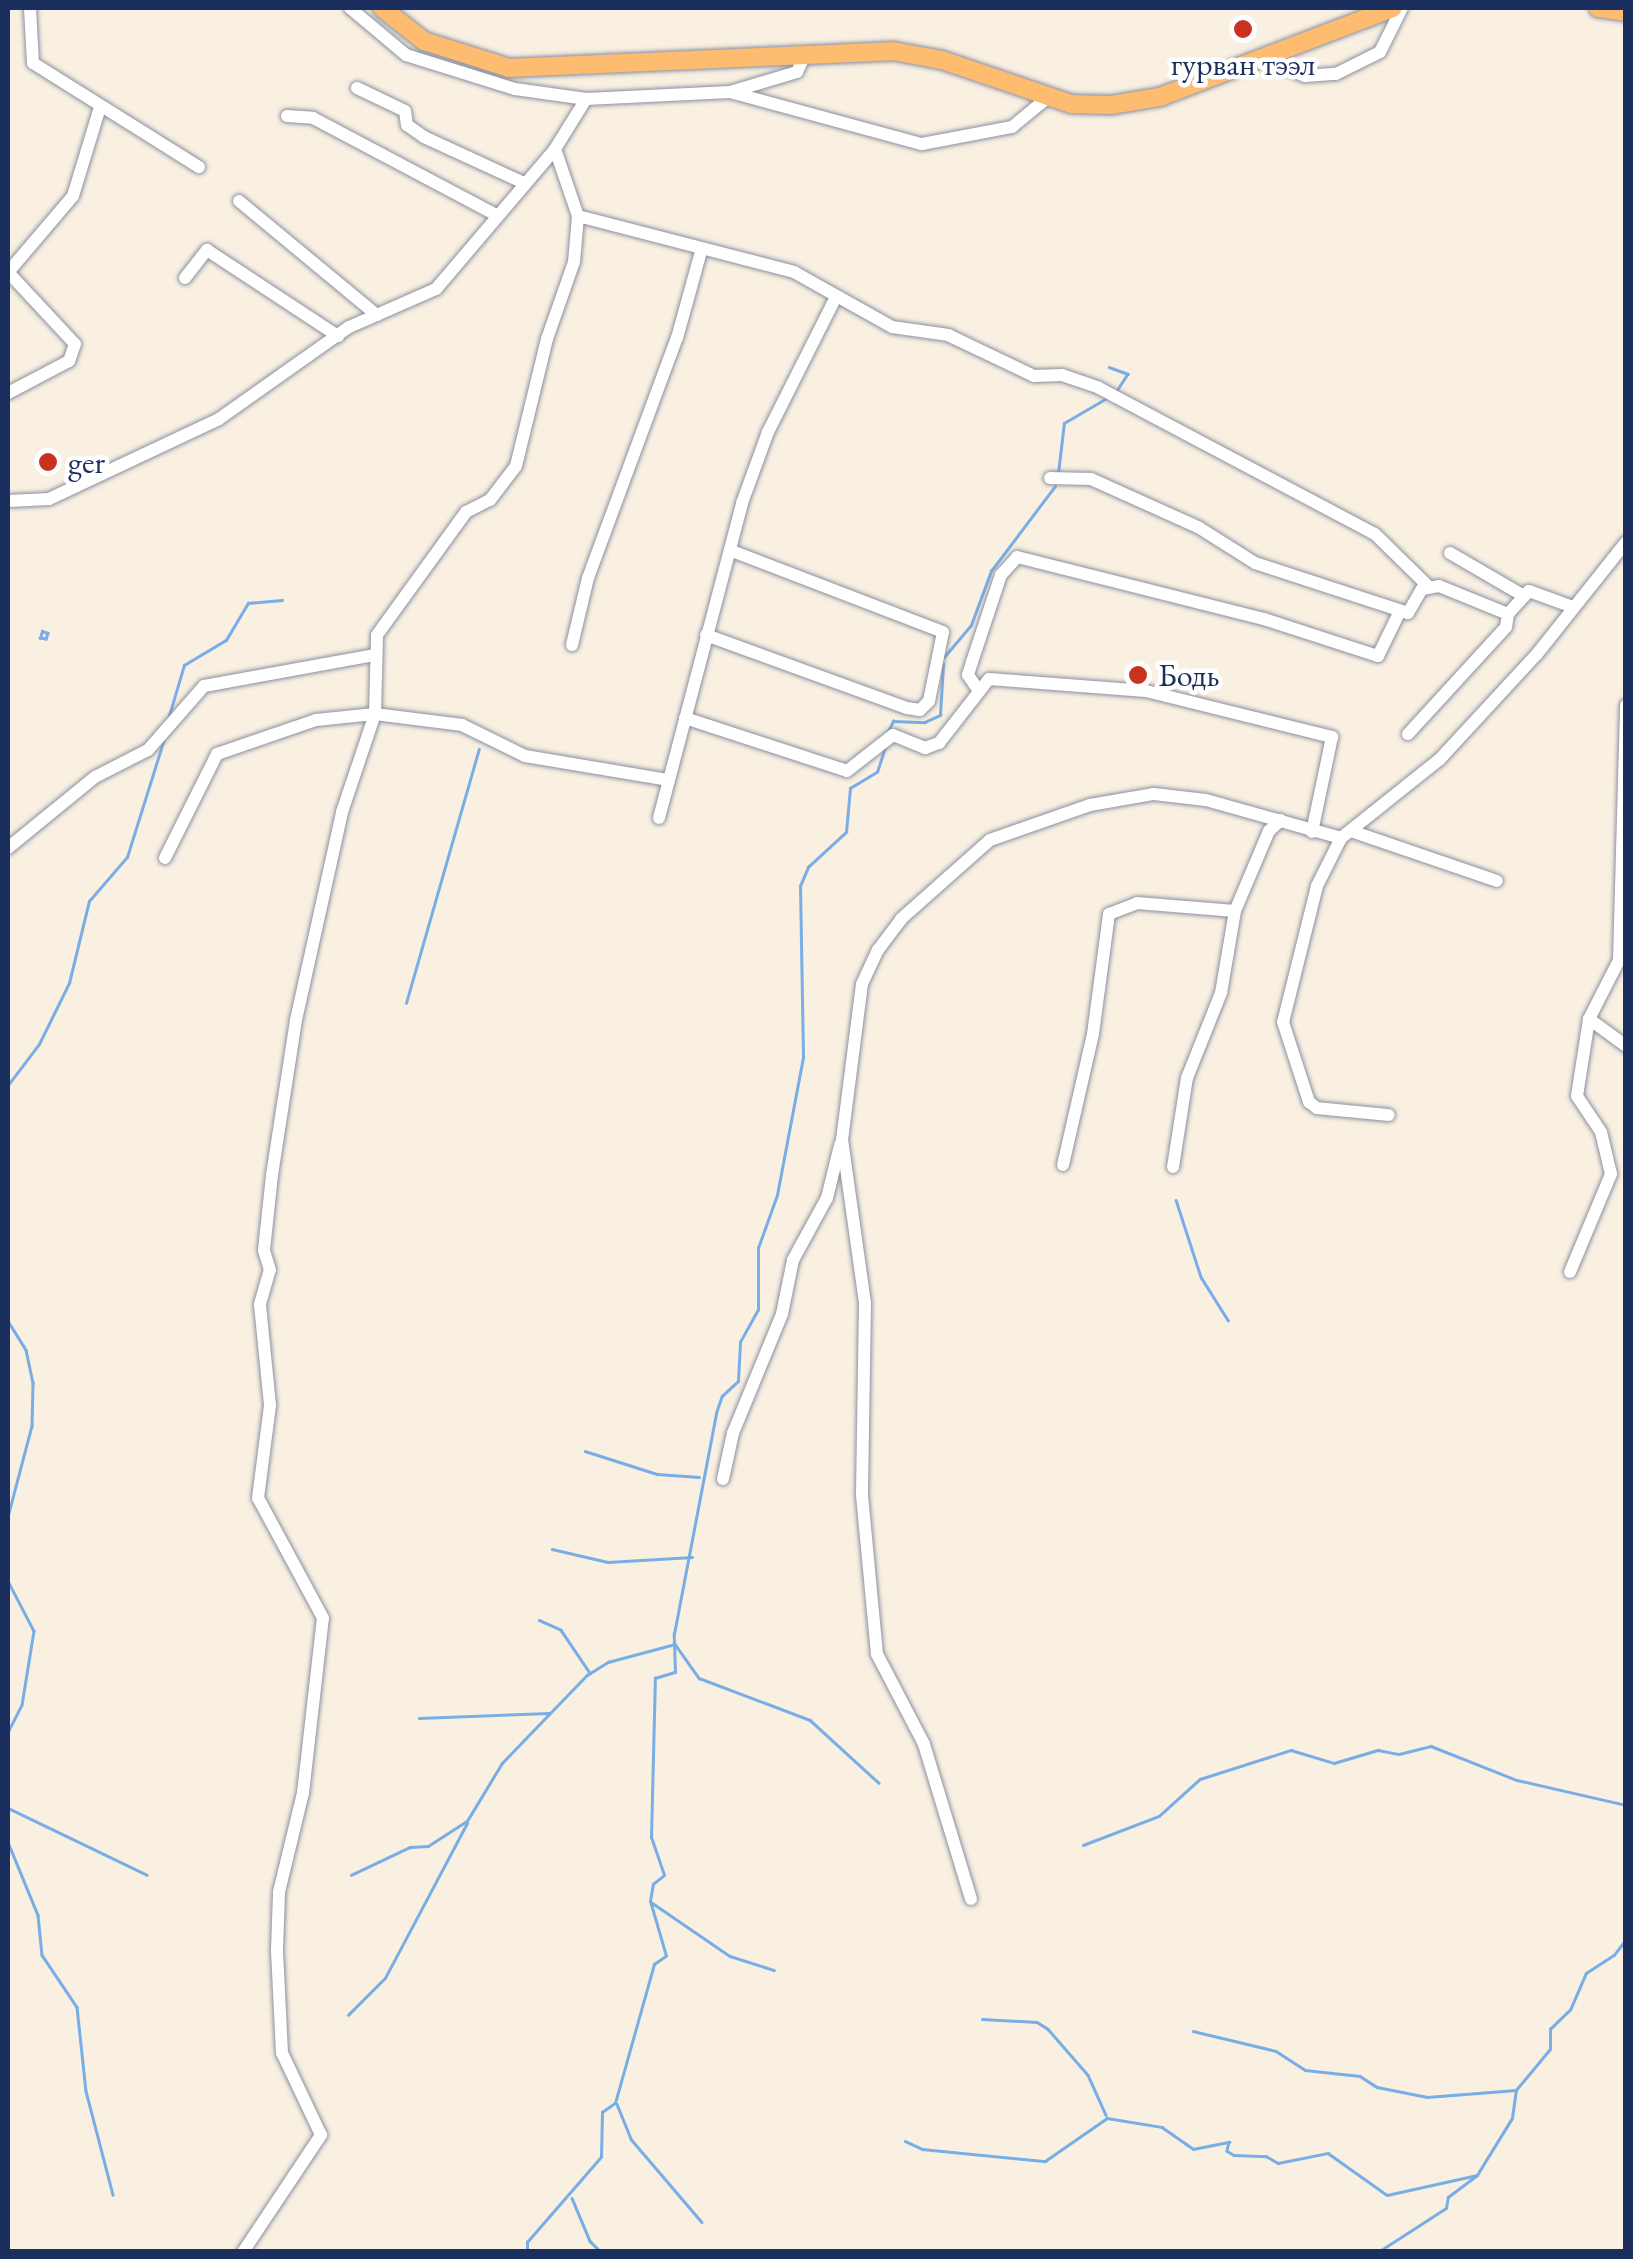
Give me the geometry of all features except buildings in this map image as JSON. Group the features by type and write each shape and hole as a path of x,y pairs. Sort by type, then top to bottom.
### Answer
{"main road":[{"path":"384,10 424,41 509,68 893,51 942,60 1048,98 1112,105 1160,97 1392,8"},
{"path":"1598,8 1626,12"}],"street":[{"path":"30,8 32,63 199,167"},
{"path":"350,8 406,55 515,89 586,100 730,92 797,72 805,55"},
{"path":"1260,58 1304,76 1336,74 1380,52 1402,8"},
{"path":"357,88 405,111 406,125 424,138 522,182"},
{"path":"730,92 922,144 1012,126 1048,98"},
{"path":"8,501 49,500 218,419 338,336 436,289 522,182 555,149 586,100"},
{"path":"8,393 69,361 75,344 9,271 76,192 100,106"},
{"path":"288,116 312,118 498,216"},
{"path":"243,2252 321,2135 282,2053 277,1950 279,1892 303,1793 324,1618 258,1498 270,1405 260,1304 270,1270 264,1250 272,1175 296,1020 342,812 375,714 377,634 466,512 490,500 516,466 546,339 574,262 578,216 555,149"},
{"path":"239,201 377,315"},
{"path":"578,216 794,272 832,288 836,297 892,326 979,346 1034,376 1062,375 1099,388 1208,441 1375,534 1429,587 1508,614"},
{"path":"572,645 588,578 678,338 702,248"},
{"path":"185,278 202,252 214,253 338,336"},
{"path":"659,818 706,635 768,432 836,297"},
{"path":"1050,478 1091,478 1198,527 1255,563 1408,614 1429,587"},
{"path":"1390,1114 1317,1108 1309,1102 1283,1022 1318,886 1346,834 1440,759 1626,542"},
{"path":"706,635 907,708 920,710 929,701 943,632 732,550"},
{"path":"1450,553 1524,596 1554,596 1574,607"},
{"path":"977,688 968,674 1001,575 1017,556 1245,614 1378,656 1400,611"},
{"path":"1408,734 1506,628 1508,614 1524,596"},
{"path":"8,848 95,776 148,750 204,686 375,655"},
{"path":"685,718 847,771 893,734 925,748 939,743 977,688 990,679 1146,691 1332,737 1312,832"},
{"path":"1570,1272 1611,1174 1601,1132 1577,1096 1590,1019 1619,960 1626,705"},
{"path":"165,858 217,754 316,720 375,714 462,725 524,756 669,780"},
{"path":"723,1480 733,1433 762,1377 794,1260 827,1198 842,1140 862,984 878,950 901,920 990,840 1076,810 1154,794 1281,820 1312,832 1346,834 1497,880"},
{"path":"1173,1167 1187,1078 1221,993 1235,912 1269,831 1281,820"},
{"path":"1063,1165 1093,1034 1110,914 1138,903 1235,912"},
{"path":"1590,1019 1626,1046"},
{"path":"842,1140 866,1303 862,1494 877,1654 924,1744 971,1899"}],"waterway":[{"path":"1109,367 1128,374 1117,391"},
{"path":"1058,473 1064,423 1107,398"},
{"path":"944,657 971,625 991,571 1055,486"},
{"path":"168,719 184,665 226,640 248,603 282,600"},
{"path":"42,631 48,633 46,639 40,638 42,631"},
{"path":"886,735 893,721 925,722 940,715 943,664"},
{"path":"8,1085 39,1044 69,983 89,901 127,857 163,742"},
{"path":"527,2252 527,2242 601,2157 602,2112 615,2103 654,1964 666,1956 650,1901 653,1884 664,1875 651,1838 655,1678 675,1672 674,1634 716,1413 722,1396 738,1381 740,1342 758,1310 758,1248 777,1195 803,1057 800,886 808,867 846,832 850,788 877,772 885,748"},
{"path":"406,1003 479,749"},
{"path":"1176,1200 1201,1277 1228,1320"},
{"path":"8,1321 26,1350 33,1383 32,1426 8,1517"},
{"path":"585,1451 657,1474 699,1477"},
{"path":"552,1549 608,1562 692,1557"},
{"path":"8,1581 34,1631 22,1705 8,1732"},
{"path":"539,1620 561,1630 590,1673"},
{"path":"351,1875 410,1847 428,1846 467,1821 502,1763 587,1675 608,1662 675,1644 699,1678 810,1720 879,1783"},
{"path":"419,1718 549,1713"},
{"path":"1083,1845 1159,1816 1200,1779 1291,1750 1334,1763 1378,1750 1399,1754 1431,1746 1517,1780 1626,1805"},
{"path":"8,1808 147,1875"},
{"path":"348,2015 385,1978 467,1823"},
{"path":"8,1842 38,1915 42,1955 77,2007 86,2091 113,2195"},
{"path":"651,1902 730,1956 774,1970"},
{"path":"1378,2252 1446,2208 1448,2197 1477,2175 1512,2118 1516,2090 1550,2049 1550,2029 1570,2010 1586,1973 1614,1955 1626,1939"},
{"path":"982,2019 1037,2022 1048,2029 1088,2075 1106,2115"},
{"path":"1193,2031 1276,2051 1305,2070 1360,2076 1377,2087 1427,2097 1516,2090"},
{"path":"617,2104 631,2139 702,2222"},
{"path":"905,2141 922,2149 1045,2161 1107,2118 1162,2127 1193,2149 1229,2142 1227,2151 1234,2155 1266,2156 1278,2163 1328,2153 1387,2195 1477,2175"},
{"path":"572,2198 590,2241 601,2252"}],"place":[{"name":"гурван тээл","path":"1243,29"},
{"name":"ger","path":"48,462"},
{"name":"Бодь","path":"1138,675"}]}
